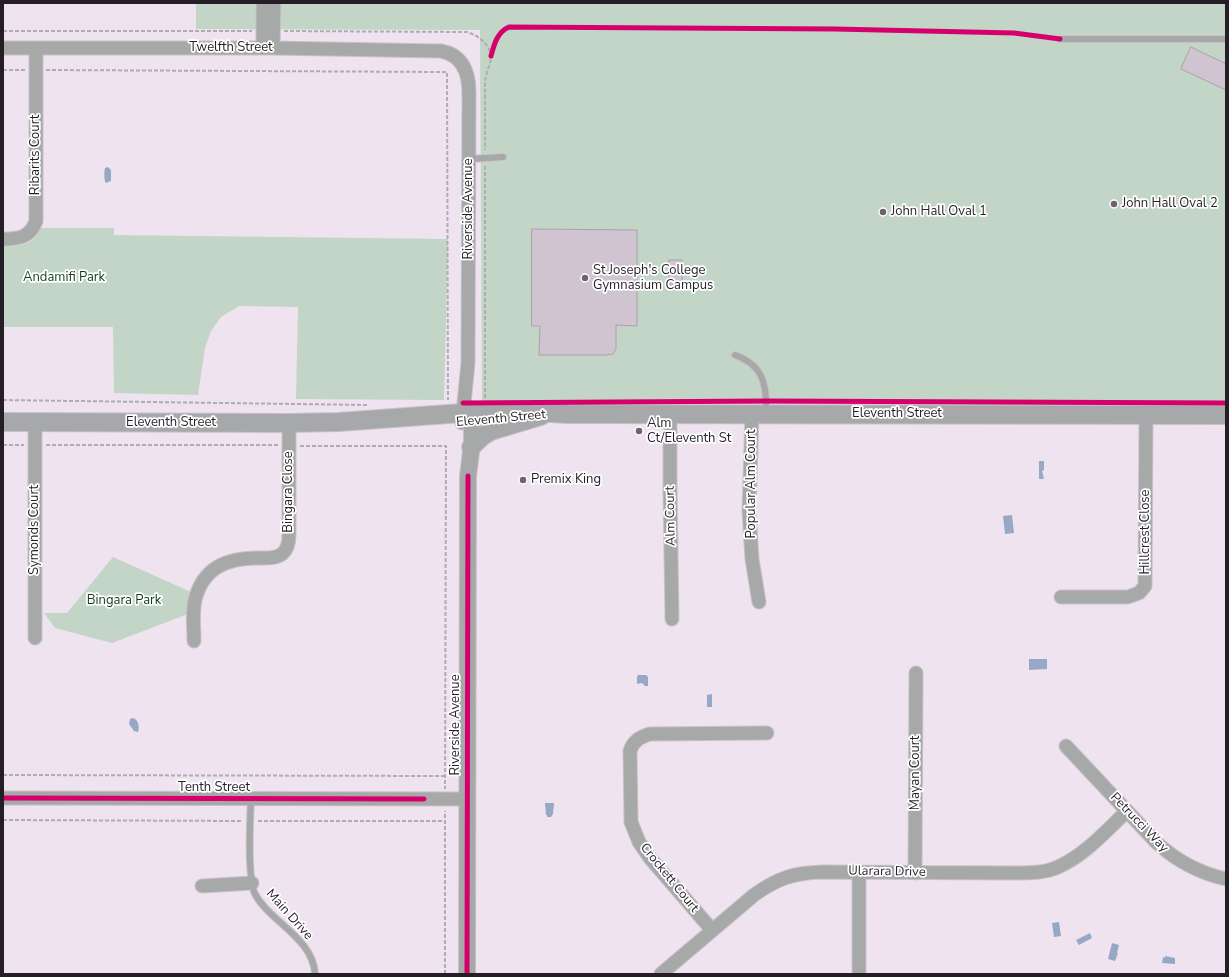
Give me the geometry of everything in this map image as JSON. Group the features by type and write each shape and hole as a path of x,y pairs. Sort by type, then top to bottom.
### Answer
{"main road":[{"name":"Eleventh Street","path":"470,411 542,416 568,414"},
{"name":"Eleventh Street","path":"3,422 289,424 339,422 470,411 517,411 568,414 1226,415"},
{"path":"471,447 484,435 542,416"}],"street":[{"path":"263,3 269,31"},
{"path":"268,48 269,31 274,3"},
{"name":"Twelfth Street","path":"3,48 268,48 441,51 447,52 457,58"},
{"name":"Ribarits Court","path":"3,239 19,239 25,237 30,233 36,222 36,48"},
{"name":"Riverside Avenue","path":"457,58 463,64 469,80 470,159 468,363 471,447 468,476"},
{"name":"Riverside Avenue","path":"467,974 468,476 470,411"},
{"name":"Alm Court","path":"670,414 672,619"},
{"name":"Popular Alm Court","path":"759,414 749,511 752,559 759,602"},
{"name":"Hillcrest Close","path":"1061,597 1128,597 1138,593 1145,586 1146,415"},
{"name":"Symonds Court","path":"35,422 35,638"},
{"name":"Bingara Close","path":"194,640 195,601 208,574 224,563 234,559 276,557 286,550 289,535 289,424"},
{"name":"Mayan Court","path":"915,873 916,673"},
{"name":"Crockett Court","path":"712,930 650,858 634,832 631,822 630,751 636,740 650,734 767,733"},
{"name":"Petrucci Way","path":"1066,746 1157,843 1180,862 1210,876 1226,879"},
{"name":"Tenth Street","path":"3,798 467,800"},
{"name":"Ularara Drive","path":"661,974 676,969 712,930 754,895 768,885 782,878 807,873 1028,873 1057,868 1085,851 1128,812"},
{"path":"859,872 859,974"},
{"path":"202,886 252,884"}],"lane":[{"path":"1060,39 1226,39"},
{"path":"470,159 503,157"},
{"path":"734,354 745,358 753,364 764,380 766,390 759,414"},
{"name":"Main Drive","path":"251,799 250,821 252,884 254,892 263,905 308,953 314,968 314,974"}],"path":[{"path":"3,31 467,32 474,34 484,41 491,56"},
{"path":"3,70 447,72 448,402 470,411 485,158 484,85 485,75 491,61 494,43"},
{"path":"3,400 375,405"},
{"path":"3,445 446,446 445,974"},
{"path":"3,775 445,776"},
{"path":"3,820 445,821"}],"green space":[{"path":"196,3 1226,3 1226,406 482,403 480,30 196,29"},
{"name":"Andamifi Park","path":"41,228 114,228 114,235 448,239 444,400 296,399 298,307 239,306 221,317 211,331 205,348 198,395 114,393 113,327 3,327 3,246 26,244 34,238"},
{"name":"Bingara Park","path":"113,557 191,592 188,614 112,643 55,628 44,613 67,613"}],"water":[{"path":"108,167 111,170 111,181 106,183 105,168"},
{"path":"1039,461 1044,461 1044,470 1042,471 1044,479 1039,479"},
{"path":"1012,515 1014,533 1005,534 1003,516"},
{"path":"1029,659 1047,659 1047,669 1029,670"},
{"path":"638,675 646,675 648,677 648,686 645,686 642,683 637,684"},
{"path":"712,694 712,707 707,707 707,695"},
{"path":"133,718 138,724 138,732 134,731 129,724 130,719"},
{"path":"545,803 554,803 553,814 551,817 547,817 546,815"},
{"path":"1059,922 1061,936 1054,937 1052,923"},
{"path":"1090,933 1092,938 1079,945 1076,940"},
{"path":"1112,943 1119,945 1115,961 1108,959"},
{"path":"1165,956 1175,958 1175,964 1162,963 1163,957 1165,958"}],"building":[{"path":"1191,47 1226,64 1226,90 1181,69"},
{"name":"St Joseph's College Gymnasium Campus","path":"532,229 637,230 637,326 616,325 616,349 613,354 539,355 540,326 532,326"},
{"path":"669,260 682,260 682,284 669,284"}],"cycle path":[{"path":"491,56 499,35 509,27 835,29 1014,33 1060,39"},
{"path":"463,403 767,401 1226,403"},
{"path":"467,974 468,476"},
{"path":"3,798 424,799"}],"place":[{"name":"John Hall Oval 2","path":"1114,204"},
{"name":"John Hall Oval 1","path":"883,212"},
{"name":"St Joseph's College Gymnasium Campus","path":"585,278"},
{"name":"Alm Ct/Eleventh St","path":"639,431"},
{"name":"Premix King","path":"523,480"}]}
